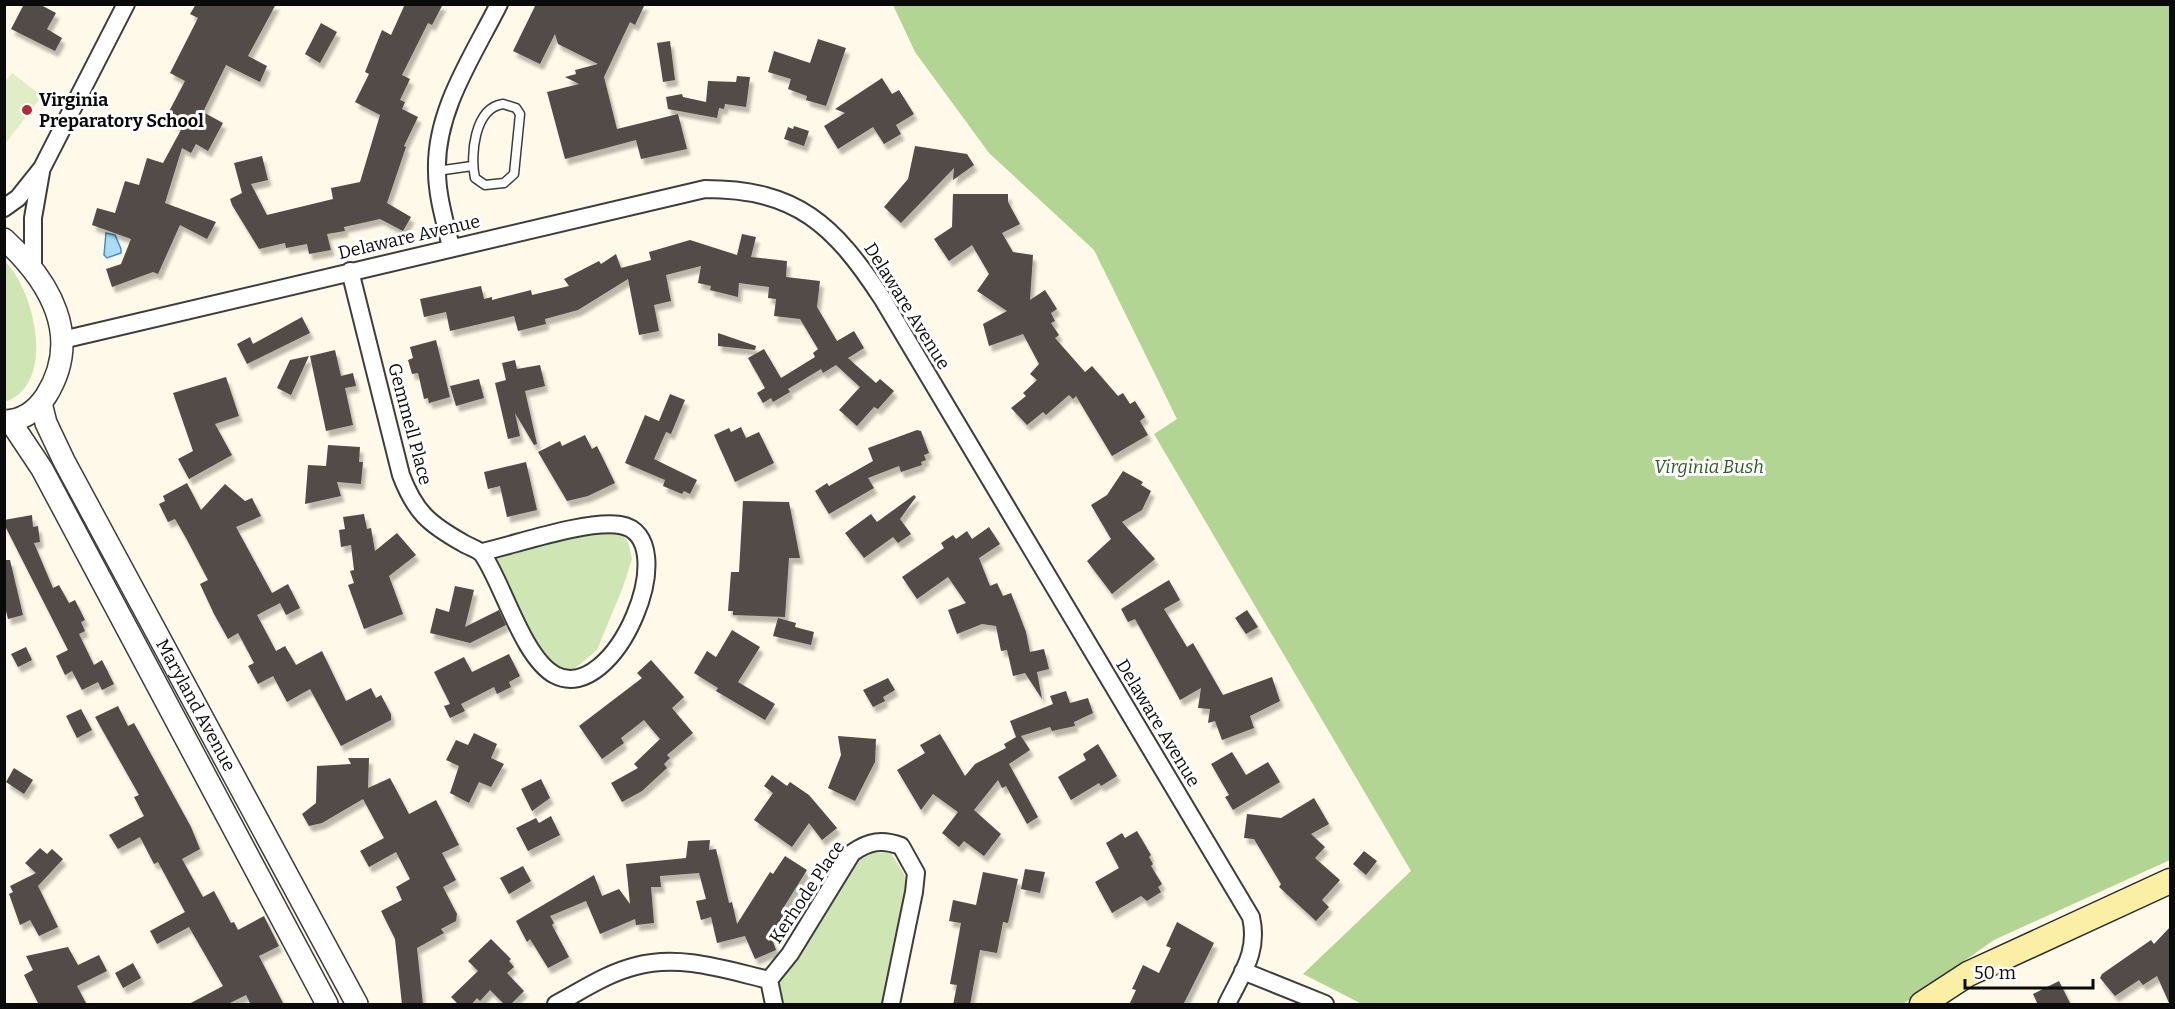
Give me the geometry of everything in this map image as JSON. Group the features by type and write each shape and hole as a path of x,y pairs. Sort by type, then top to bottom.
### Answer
{"main road":[{"path":"1922,1005 1968,974 2170,881"}],"street":[{"path":"4,208 18,198 42,168 126,4"},
{"path":"451,247 437,171 440,130 448,108 499,4"},
{"path":"33,267 33,218 42,168"},
{"name":"Delaware Avenue","path":"62,340 705,189 735,189 762,195 807,214 832,232 847,247 882,298 1251,917 1255,935 1253,951 1227,1005"},
{"path":"4,238 33,267 46,285 58,315 62,340 56,379 41,404 27,416 7,421"},
{"name":"Gemmell Place","path":"351,271 401,475 411,500 424,518 482,552"},
{"name":"Maryland Avenue","path":"41,404 46,423 64,461 357,1005"},
{"name":"Maryland Avenue","path":"7,421 23,437 42,469 327,1005"},
{"path":"603,524 619,525 632,528 645,544 647,572 640,600 625,632 607,661 584,678 572,680 552,674 537,657 482,552 603,524"},
{"name":"Kerhode Place","path":"769,980 790,954 852,853 864,845 877,841 890,842 902,846 916,873 891,1005"},
{"path":"556,1005 611,975 636,965 672,962 700,964 769,980 774,1005"},
{"path":"1243,971 1325,1005"}],"lane":[{"path":"503,104 516,108 520,114 520,133 514,174 511,179 497,185 485,185 475,178 472,165 474,142 479,128 492,107 503,104"},
{"path":"437,171 472,165"}],"green space":[{"name":"Virginia Bush","path":"893,5 2170,5 2170,860 1994,940 1903,1004 1362,1004 1303,974 1411,871 1154,434 1177,419 1094,250 989,153 915,52"},
{"path":"12,73 42,96 5,144 5,82"},
{"path":"5,261 16,275 32,314 36,336 36,357 31,377 21,392 5,402"},
{"path":"594,529 619,531 628,542 632,559 597,650 574,669 549,671 490,573 496,548"},
{"path":"873,853 891,853 904,874 908,887 882,1004 780,1004 777,982 853,863"}],"water":[{"path":"106,233 115,235 121,249 121,253 107,258 104,255"}],"building":[{"path":"24,4 39,4 56,13 47,29 62,38 55,51 11,29"},
{"path":"196,4 276,4 248,56 267,66 260,82 226,65 203,112 223,123 208,151 196,144 191,153 182,148 165,203 216,222 207,239 180,225 158,274 153,272 112,287 106,269 121,264 131,239 92,225 97,208 115,213 125,181 139,185 147,158 163,163 182,128 165,119 185,81 170,73 198,18 190,14"},
{"path":"405,4 443,4 432,25 428,23 402,75 410,79 400,100 405,102 402,109 418,117 404,146 406,147 387,203 411,217 403,231 380,219 344,227 345,231 327,234 331,250 309,254 307,244 286,248 285,243 259,249 230,199 242,193 234,163 262,156 268,180 251,184 267,215 333,199 331,188 360,182 380,115 355,102 369,74 365,72 382,30 391,35"},
{"path":"536,4 645,4 635,25 630,22 604,77 617,129 678,114 687,149 641,159 636,140 565,159 547,92 579,84 565,77 576,74 575,70 598,64 558,44 555,34 540,64 513,51"},
{"path":"321,23 337,32 320,63 305,54"},
{"path":"818,39 846,48 826,106 806,100 807,96 788,89 791,79 768,72 774,51 810,63"},
{"path":"670,41 675,80 663,82 657,43"},
{"path":"737,76 750,77 746,107 725,104 724,109 719,108 717,118 668,109 666,97 682,94 683,97 706,102 708,81 736,82"},
{"path":"882,78 892,94 899,90 914,114 896,125 901,134 884,144 873,127 838,149 824,126 845,113 835,109"},
{"path":"794,126 809,131 804,146 784,139 788,127 793,129"},
{"path":"915,146 967,154 974,165 953,180 954,168 901,223 884,207 908,179"},
{"path":"953,194 1008,194 1008,202 1020,224 1002,233 1013,252 1033,255 1030,300 1045,290 1057,309 1051,313 1055,321 1051,323 1059,335 1055,338 1085,372 1092,366 1118,396 1123,393 1130,404 1135,401 1145,417 1140,421 1148,435 1112,456 1076,396 1073,399 1069,395 1046,415 1043,412 1027,425 1011,408 1026,396 1023,393 1037,380 1030,374 1039,364 1023,334 989,346 983,324 1007,311 977,291 989,274 972,245 949,261 934,239 952,227"},
{"path":"742,234 756,237 751,257 787,261 786,277 820,281 817,307 837,341 854,331 864,348 848,358 876,383 880,379 894,391 878,409 874,407 857,426 839,410 860,387 836,365 823,373 821,369 788,389 790,392 773,402 771,398 763,403 757,393 765,388 748,358 764,349 781,378 815,357 813,353 818,349 800,319 774,316 776,299 768,298 769,287 739,283 738,297 710,290 711,286 698,283 701,266 666,275 671,301 654,305 659,331 639,335 628,279 578,310 545,319 546,324 518,331 514,316 450,331 446,312 424,317 420,299 481,286 484,299 492,297 492,300 531,290 532,295 569,286 564,279 599,261 601,264 616,254 621,268 651,260 649,252 690,240 737,255"},
{"path":"302,317 310,333 247,364 237,344 250,337 253,344"},
{"path":"718,333 756,346 755,350 718,346"},
{"path":"436,340 450,397 429,403 428,398 424,399 418,373 412,374 408,360 413,358 410,347"},
{"path":"335,350 341,376 353,373 356,386 345,388 353,425 326,431 310,356"},
{"path":"309,356 291,395 277,388 290,360"},
{"path":"515,360 517,369 540,365 545,386 525,391 537,444 534,445 515,413 520,436 508,439 495,383 506,380 502,363"},
{"path":"226,377 239,416 215,424 232,455 189,479 178,459 193,451 173,393"},
{"path":"479,379 484,398 456,406 450,386"},
{"path":"670,394 685,400 671,434 666,432 654,459 697,480 690,494 684,491 682,494 663,486 665,480 625,463 645,415 659,421"},
{"path":"741,427 746,438 759,432 774,463 735,482 714,435 729,428 731,432"},
{"path":"917,430 921,431 929,453 924,455 926,460 921,462 922,465 901,472 899,466 868,478 874,488 829,514 815,491 827,483 829,486 873,461 868,448"},
{"path":"585,435 592,449 597,446 615,483 588,496 567,501 538,452 560,441 562,446"},
{"path":"328,445 360,447 359,462 363,462 361,484 337,482 341,496 305,504 308,465 326,466"},
{"path":"526,462 537,510 507,517 500,486 488,489 484,472"},
{"path":"1123,471 1143,482 1141,485 1151,491 1142,510 1122,522 1155,559 1112,594 1087,561 1111,539 1091,505 1107,495"},
{"path":"187,483 201,510 225,484 245,501 252,498 261,516 236,527 272,593 288,584 300,608 286,615 280,603 257,615 276,651 285,646 296,665 322,651 346,701 371,688 376,698 381,695 391,714 391,720 341,746 310,689 287,702 273,676 258,684 248,666 254,663 238,633 228,639 214,614 200,584 208,580 186,538 175,519 168,522 159,504 165,501 163,496"},
{"path":"914,495 916,497 900,519 911,534 898,543 893,537 864,558 845,533 871,514 877,522"},
{"path":"743,501 789,502 800,558 789,558 785,617 733,615 733,611 728,611 731,572 739,572"},
{"path":"364,514 367,529 371,528 375,551 397,533 416,555 389,576 403,614 364,629 348,585 354,583 350,571 354,570 351,545 341,547 339,530 345,529 343,517"},
{"path":"32,515 33,527 38,526 40,542 34,543 53,588 59,585 69,603 75,600 85,620 81,622 85,631 79,634 94,665 102,660 114,684 102,690 98,682 82,690 72,671 65,675 56,656 68,650 4,524 4,520"},
{"path":"989,527 1000,544 979,558 990,586 997,583 1003,596 1011,593 1026,632 1030,652 1044,649 1049,669 1037,672 1042,699 1025,673 1013,676 1007,650 1001,651 996,626 982,624 957,634 948,610 966,603 948,577 917,599 902,577 944,548 941,543 953,535 956,539 967,531 972,539"},
{"path":"4,560 10,560 23,615 8,619 4,603"},
{"path":"1169,580 1180,600 1164,609 1187,647 1193,643 1223,695 1272,677 1280,701 1250,716 1254,728 1222,740 1215,721 1208,723 1210,709 1198,708 1201,688 1180,700 1135,619 1128,622 1121,609"},
{"path":"455,586 474,590 465,627 499,610 506,625 470,643 430,633 436,608 449,612"},
{"path":"1247,610 1258,627 1246,634 1235,618"},
{"path":"778,618 796,623 795,627 814,632 811,645 773,636"},
{"path":"732,630 760,647 738,682 775,704 765,720 716,691 718,688 694,673 707,651 716,657"},
{"path":"26,647 32,660 18,667 11,654"},
{"path":"509,654 520,676 509,682 511,687 497,694 494,687 461,704 465,711 450,718 444,706 450,704 434,672 464,657 472,672"},
{"path":"651,660 684,697 672,708 693,733 667,755 670,758 664,764 667,768 642,791 622,802 611,783 638,768 634,764 660,739 644,720 621,738 624,743 602,759 579,726 642,678 637,673"},
{"path":"888,678 895,690 883,697 885,701 873,707 863,690"},
{"path":"1066,691 1070,703 1088,698 1093,713 1074,722 1075,726 1052,731 1050,727 1021,736 1030,750 1009,764 1038,817 1027,824 1006,786 1002,788 998,780 974,810 1001,834 984,856 964,841 959,847 942,833 958,812 933,794 921,810 897,770 925,753 920,745 940,734 965,776 975,764 1006,748 1004,744 1016,737 1010,721 1053,704 1050,696"},
{"path":"118,706 128,726 134,723 191,827 200,849 182,859 203,897 214,891 231,923 234,922 238,930 264,916 279,946 259,956 284,1005 251,1005 246,995 226,1005 187,1005 223,986 189,927 157,944 150,931 185,912 158,862 154,864 140,837 118,849 109,835 144,816 134,797 139,795 95,717"},
{"path":"81,709 92,730 77,738 66,716"},
{"path":"474,733 497,744 491,758 504,764 491,787 479,782 469,803 450,793 459,766 446,760 456,740 468,745"},
{"path":"838,736 876,739 875,762 855,801 828,788 841,755"},
{"path":"1098,744 1117,776 1101,786 1099,783 1071,800 1058,777 1086,760 1083,754"},
{"path":"1232,752 1246,775 1268,762 1280,782 1233,810 1225,797 1229,795 1211,764"},
{"path":"348,758 369,758 368,788 390,778 409,814 436,800 459,845 442,853 456,880 443,887 457,914 456,921 441,929 444,933 417,948 423,1005 402,1005 395,939 381,911 402,900 396,887 410,879 396,852 369,867 360,851 384,838 363,799 322,823 309,826 302,814 316,803 317,766 351,764"},
{"path":"14,768 33,780 24,794 6,782"},
{"path":"772,775 787,786 790,782 809,795 837,828 822,840 809,823 792,847 754,820 773,793 764,786"},
{"path":"541,779 550,798 532,811 521,789"},
{"path":"1314,798 1329,824 1311,834 1325,847 1315,858 1340,880 1322,900 1329,907 1316,921 1279,887 1281,884 1254,839 1244,838 1247,814 1281,818"},
{"path":"551,816 560,835 528,851 516,828 536,818 539,823"},
{"path":"1137,831 1151,855 1149,857 1153,864 1151,866 1162,884 1158,887 1161,892 1147,901 1141,896 1112,913 1095,882 1119,868 1106,843 1122,833 1125,838"},
{"path":"710,840 709,850 716,849 729,903 732,902 737,924 770,872 773,874 785,856 807,870 782,910 786,912 771,936 776,950 755,959 745,936 717,943 711,917 701,920 696,901 706,899 699,873 660,876 661,887 651,887 654,923 636,925 635,919 600,934 586,901 550,916 554,923 552,925 569,957 548,968 530,939 527,942 516,921 594,875 602,896 619,889 630,904 626,864 686,858 688,841"},
{"path":"40,848 47,854 52,849 63,859 38,886 58,927 39,936 30,920 20,925 9,894 13,892 10,886 36,873 25,863"},
{"path":"1364,851 1377,861 1366,875 1353,864"},
{"path":"523,866 531,881 509,894 500,878"},
{"path":"1025,869 1045,872 1040,893 1021,889"},
{"path":"983,872 1018,879 1008,923 1003,922 997,953 980,950 970,1005 953,1005 957,985 950,984 961,923 949,921 953,900 976,905"},
{"path":"1177,922 1214,943 1183,1005 1129,1005 1136,990 1132,989 1143,965 1159,973 1171,948 1166,946"},
{"path":"2170,927 2170,1005 2157,976 2143,985 2139,980 2115,996 2100,978 2102,974 2151,940 2154,944"},
{"path":"491,939 511,959 509,961 514,967 507,973 524,991 510,1005 505,1005 490,990 480,1001 477,998 471,1005 459,1005 451,997 478,971 468,961"},
{"path":"68,947 78,965 99,955 107,971 77,986 87,1005 39,1005 24,975 33,970 26,956"},
{"path":"133,963 141,978 123,988 115,973"},
{"path":"2059,981 2071,1005 2038,1005 2033,994"}],"place":[{"name":"Virginia Preparatory School","path":"27,110"}]}
